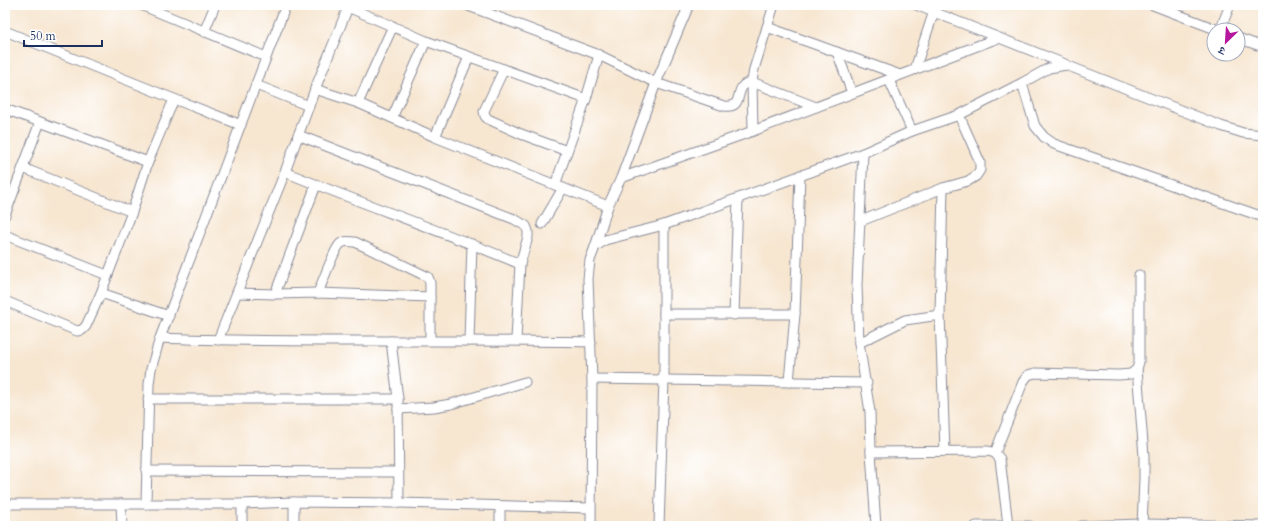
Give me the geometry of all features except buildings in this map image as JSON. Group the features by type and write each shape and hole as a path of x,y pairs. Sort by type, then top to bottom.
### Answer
{"street":[{"path":"141,5 154,7 204,32 266,57"},
{"path":"204,32 215,5"},
{"path":"146,504 148,400 151,369 160,338 286,5"},
{"path":"467,5 599,55 656,82 724,106 735,106 738,102 742,86 746,83 752,82 816,107"},
{"path":"591,526 592,379 588,279 590,260 608,206 621,178 656,82 689,5"},
{"path":"753,131 752,82 754,69 774,5"},
{"path":"916,5 935,9 998,38 1221,126 1243,133 1263,135"},
{"path":"1153,5 1206,25"},
{"path":"1223,22 1230,5"},
{"path":"218,340 285,172 315,89 348,6 426,41 586,99"},
{"path":"915,69 935,9"},
{"path":"358,103 393,26"},
{"path":"767,27 900,75"},
{"path":"5,31 241,125"},
{"path":"621,178 753,131 998,38"},
{"path":"392,118 426,41"},
{"path":"1246,41 1263,47"},
{"path":"837,52 852,94"},
{"path":"542,224 559,186 567,151 586,99 599,55"},
{"path":"435,137 469,57"},
{"path":"595,247 604,240 664,225 863,153 912,131 959,114 1050,68 1066,65"},
{"path":"504,69 484,111 485,116 488,119 521,134 567,151"},
{"path":"889,80 912,131"},
{"path":"1022,83 1035,126 1044,137 1054,144 1263,217"},
{"path":"256,85 309,106"},
{"path":"315,89 358,103 435,137 608,206"},
{"path":"5,301 77,331 82,330 86,326 132,212 148,162 174,99"},
{"path":"5,109 148,162"},
{"path":"861,221 943,188 968,181 976,176 980,170 980,162 959,114"},
{"path":"5,215 40,122"},
{"path":"298,135 514,219 526,226 528,237 520,264 516,340"},
{"path":"863,153 858,285 859,343 867,383 870,412 876,526"},
{"path":"23,168 132,212"},
{"path":"285,172 520,264"},
{"path":"789,382 795,314 800,175"},
{"path":"275,294 316,185"},
{"path":"943,188 940,315 945,451"},
{"path":"734,315 738,199"},
{"path":"659,526 664,380 664,225"},
{"path":"5,236 107,275"},
{"path":"318,293 335,252 340,244 346,241 355,242 428,276 430,283 430,340"},
{"path":"469,341 472,244"},
{"path":"1139,275 1139,362 1137,369 1144,456 1142,525"},
{"path":"237,292 430,297"},
{"path":"100,293 169,316"},
{"path":"664,314 795,314"},
{"path":"859,343 905,320 940,315"},
{"path":"160,338 218,340 516,340 591,342"},
{"path":"391,341 398,399 399,503"},
{"path":"995,453 1023,382 1028,375 1035,373 1119,375 1131,374 1137,369"},
{"path":"592,379 867,383"},
{"path":"398,409 434,407 451,404 524,382"},
{"path":"148,400 398,399"},
{"path":"871,452 988,450 995,453 1000,459 1008,525"},
{"path":"146,471 398,472"},
{"path":"5,504 242,504 294,502 590,508"},
{"path":"294,502 294,526"},
{"path":"121,504 122,526"},
{"path":"242,504 242,526"},
{"path":"500,506 500,526"},
{"path":"976,526 1030,526"},
{"path":"1081,526 1263,526"}]}
